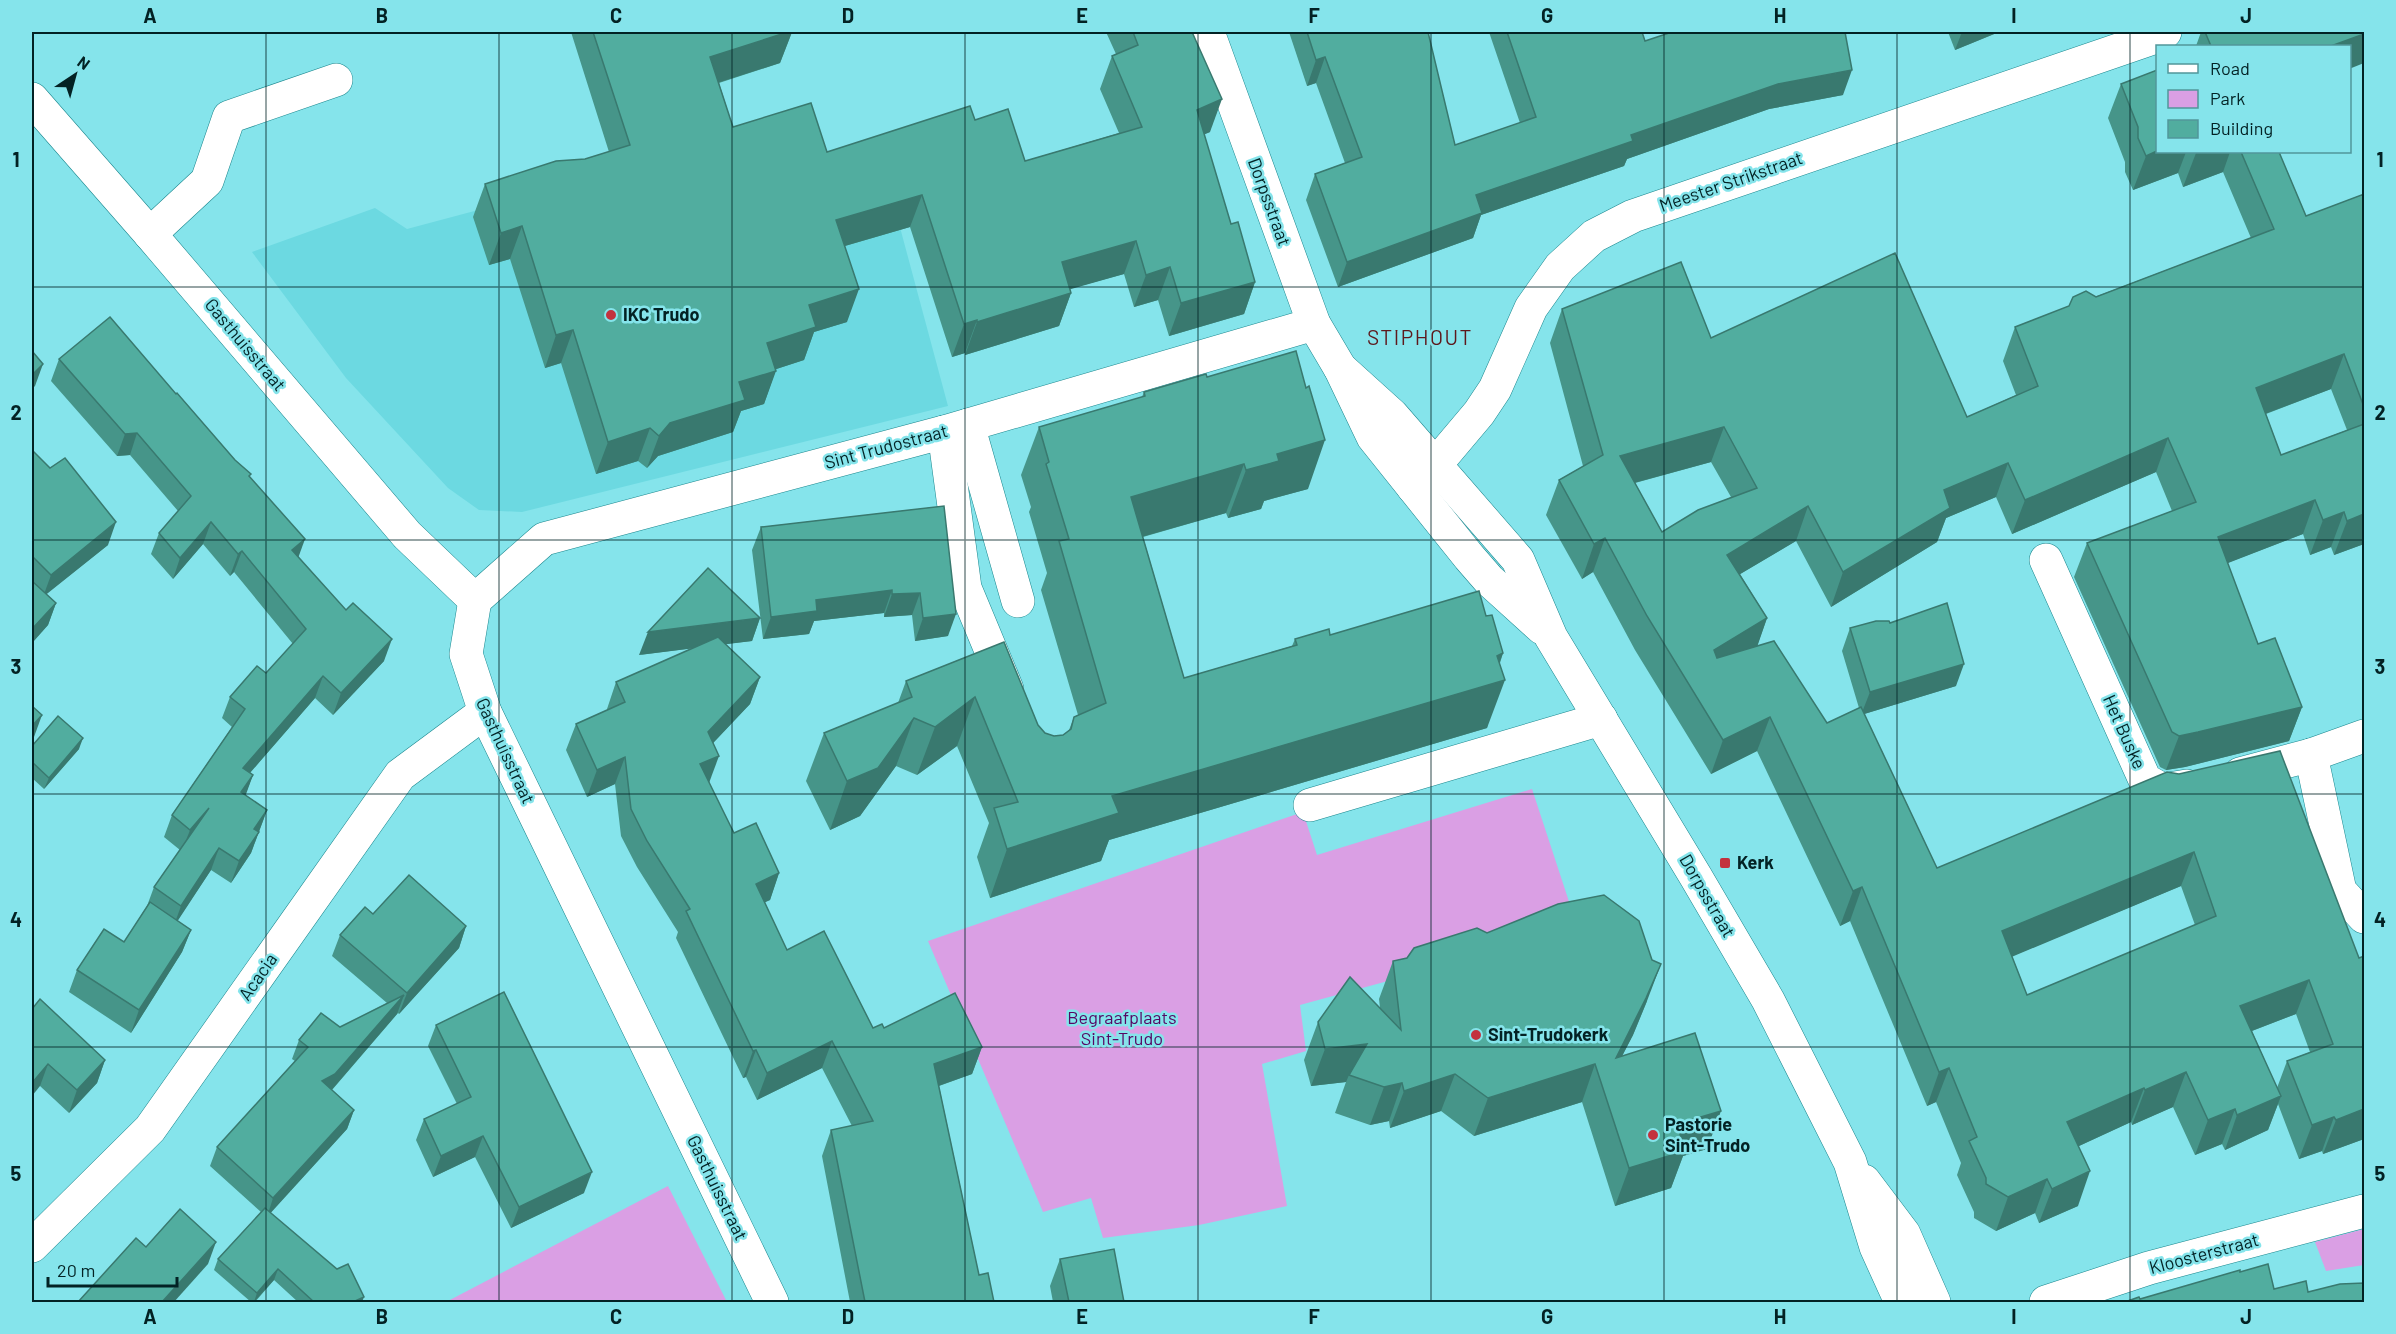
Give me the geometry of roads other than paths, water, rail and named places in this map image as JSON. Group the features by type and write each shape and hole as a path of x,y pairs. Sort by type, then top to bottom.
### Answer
{"street":[{"name":"Dorpsstraat","path":"1208,32 1314,324 1340,368 1373,437 1489,580 1551,637"},
{"name":"Meester Strikstraat","path":"1413,487 1436,464 1479,413 1495,389 1531,308 1560,267 1594,236 1633,216 2165,32"},
{"path":"150,234 207,181 229,117 336,80"},
{"name":"Gasthuisstraat","path":"32,99 407,536 475,600 466,654 485,712 772,1302"},
{"name":"Sint Trudostraat","path":"475,600 544,539 956,429 1314,324"},
{"name":"Dorpsstraat","path":"1340,368 1392,415 1518,560 1551,637 1768,1000 1850,1162 1876,1247 1901,1302"},
{"path":"956,429 1018,601"},
{"path":"956,429 965,588 1016,714"},
{"name":"Het Buske","path":"2046,560 2145,780 2163,790 2222,779 2311,755 2364,736"},
{"name":"Acacia","path":"32,1246 150,1129 400,775 485,712"},
{"path":"1310,805 1600,719"},
{"path":"2311,755 2340,891 2364,917"},
{"name":"Dorpsstraat","path":"1850,1162 1904,1234 1934,1302"},
{"name":"Kloosterstraat","path":"2046,1302 2149,1268 2364,1211"}],"place":[{"name":"IKC Trudo","path":"611,315"},
{"name":"Kerk","path":"1725,863"},
{"name":"Sint-Trudokerk","path":"1476,1035"},
{"name":"Pastorie Sint-Trudo","path":"1653,1135"}],"district":[{"name":"STIPHOUT","path":"1420,338"}],"park label":[{"name":"Begraafplaats Sint-Trudo","path":"1122,1028"}]}
